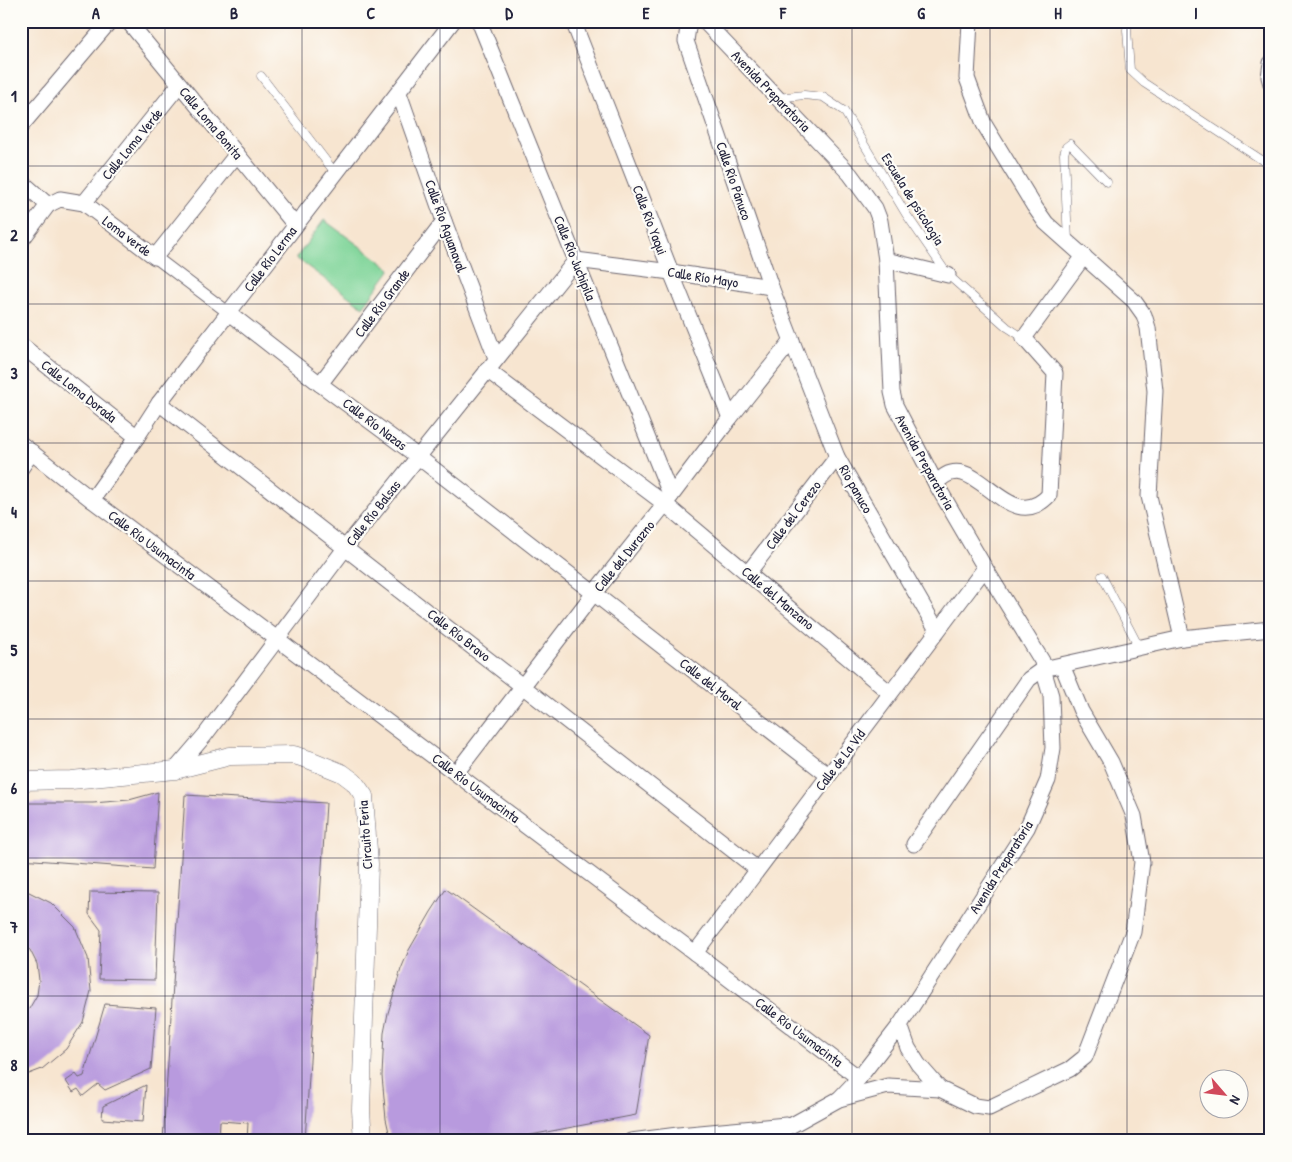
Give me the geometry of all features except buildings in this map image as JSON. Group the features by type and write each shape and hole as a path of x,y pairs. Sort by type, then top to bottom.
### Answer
{"street":[{"path":"21,126 110,21"},
{"name":"Calle Loma Bonita","path":"128,21 295,225"},
{"name":"Calle Río Lerma","path":"92,500 159,403 453,21"},
{"name":"Calle Río Juchipila","path":"479,21 576,260 668,500"},
{"name":"Calle Río Yaqui","path":"573,21 670,272 730,418"},
{"name":"Calle Río Pánuco","path":"689,21 686,41 771,287 792,340"},
{"name":"Avenida Preparatoria","path":"704,21 850,174 875,208 880,221 886,260 892,392 895,405 936,484 1042,661 1051,696 1053,748 1048,780 1027,828 900,1025 859,1078 839,1098"},
{"path":"970,21 967,78 984,124 1046,223 1134,301 1144,315 1148,328 1154,391 1149,496 1182,638"},
{"path":"1271,63 1269,77 1271,84"},
{"name":"Calle Loma Verde","path":"84,203 179,85"},
{"name":"Calle Río Aguanaval","path":"399,93 492,364"},
{"name":"Loma verde","path":"48,204 60,199 84,203 155,257 236,154"},
{"path":"21,181 48,204 21,241"},
{"name":"Calle Río Grande","path":"320,384 444,221"},
{"path":"936,484 940,478 952,471 966,473 1012,504 1024,508 1042,502 1049,494 1055,373 1024,338 1084,256"},
{"name":"Calle Río Nazas","path":"155,257 320,384 418,456 594,593"},
{"name":"Calle Río Mayo","path":"576,260 771,287"},
{"name":"Calle Río Balsas","path":"175,770 205,735 346,547 576,260"},
{"path":"886,260 948,275"},
{"name":"Calle del Durazno","path":"456,773 792,340"},
{"name":"Rio panuco","path":"792,340 837,457 937,630"},
{"name":"Calle Loma Dorada","path":"21,346 137,437"},
{"path":"492,364 668,500"},
{"name":"Calle Río Bravo","path":"159,403 757,868"},
{"path":"21,468 27,448"},
{"name":"Calle Río Usumacinta","path":"27,448 92,500 696,953 859,1078"},
{"name":"Calle del Cerezo","path":"748,573 837,457"},
{"name":"Calle del Manzano","path":"668,500 748,573 890,693"},
{"name":"Calle de La Vid","path":"696,953 757,868 985,568"},
{"name":"Calle del Moral","path":"594,593 828,775"},
{"path":"914,844 1029,679 1043,669 1182,638 1271,630"},
{"path":"763,1141 839,1098 888,1086 940,1089 975,1106 988,1108 1070,1070 1085,1057 1133,932 1142,862 1134,816 1111,762 1081,711 1062,665"},
{"name":"Circuito Feria","path":"21,781 71,780 175,770 230,756 294,755 342,773 354,782 364,796 369,864 361,1110 363,1141"},
{"path":"900,1025 908,1048 918,1064 940,1089"},
{"path":"631,1141 791,1125"}],"lane":[{"path":"1128,21 1130,70 1144,83 1271,166"},
{"path":"261,76 336,174"},
{"name":"Escuela de psicologia","path":"778,98 804,94 823,97 844,111 906,214 948,275 1007,327 1024,338"},
{"path":"1068,241 1064,154 1066,147 1070,144 1107,182"},
{"path":"1102,576 1139,647"}],"green space":[{"path":"324,220 391,269 363,307 296,258"}]}
